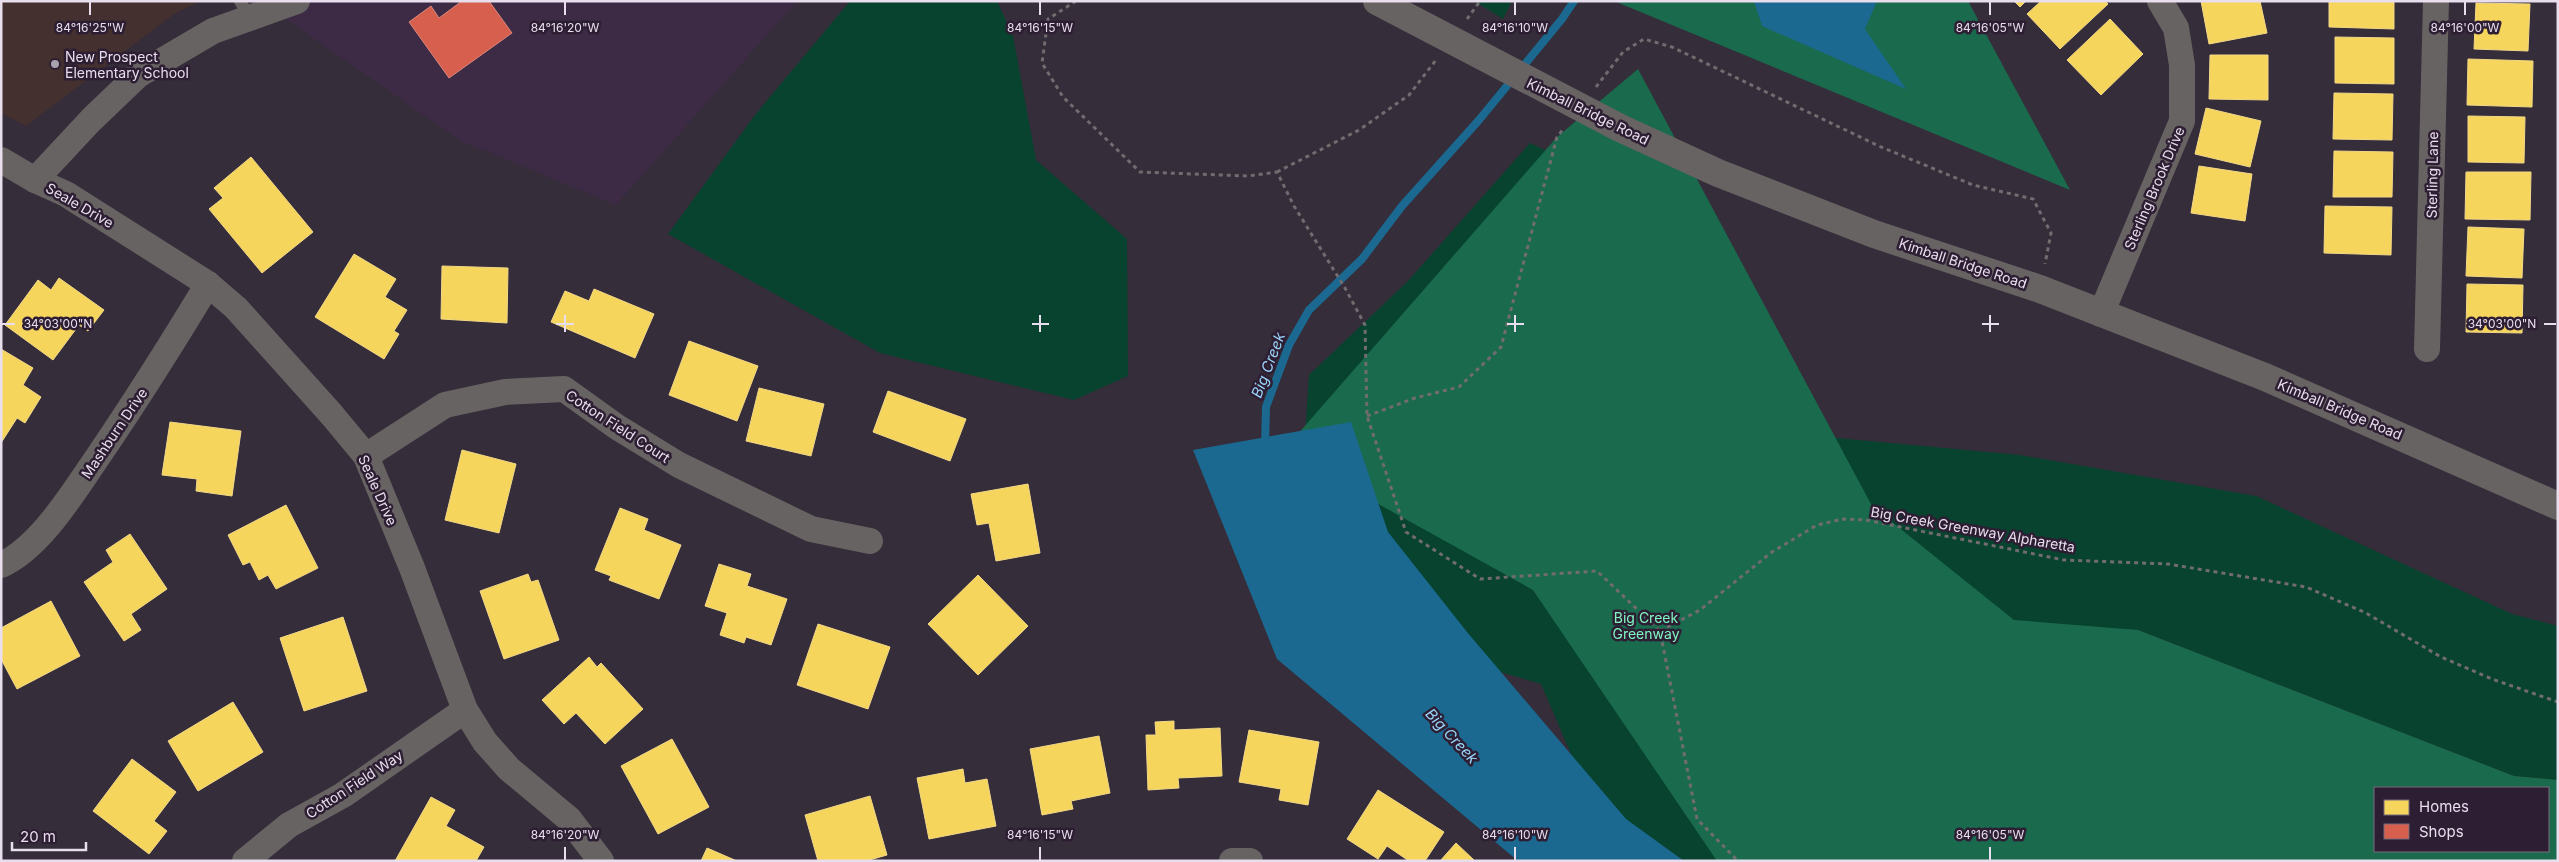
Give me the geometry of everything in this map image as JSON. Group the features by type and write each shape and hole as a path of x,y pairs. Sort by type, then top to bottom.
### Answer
{"street":[{"path":"35,180 90,120 138,75 245,10 297,1"},
{"name":"Kimball Bridge Road","path":"1377,1 1620,128 1718,173 1874,234 2040,289 2265,377 2558,506"},
{"name":"Sterling Brook Drive","path":"2101,314 2182,121 2182,65 2176,28 2160,1"},
{"name":"Sterling Lane","path":"2427,349 2436,1"},
{"name":"Seale Drive","path":"1,160 35,180 66,194 208,284 236,308 284,360 366,456 412,568 465,710 485,742 509,769 569,819 601,861"},
{"name":"Mashburn Drive","path":"1,565 16,559 63,508 145,388 208,284"},
{"name":"Cotton Field Court","path":"366,456 445,405 505,392 564,389 617,427 687,469 810,530 870,541"},
{"name":"Cotton Field Way","path":"245,861 289,825 343,795 465,710"},
{"path":"1232,861 1250,861"}],"path":[{"path":"1076,1 1048,19 1042,63 1063,97 1140,172 1248,176 1277,172 1359,130 1409,95 1438,56"},
{"path":"1462,25 1480,1"},
{"path":"1277,172 1294,206 1346,288 1365,325 1367,416 1406,532 1480,579 1597,570 1660,630 1697,819 1738,861"},
{"name":"Big Creek Greenway Alpharetta","path":"1660,630 1700,610 1772,552 1817,525 1843,519 1866,520 2064,560 2168,564 2306,587 2366,613 2441,657 2492,680 2558,702"}],"shaded area":[{"name":"New Prospect Elementary School","path":"1,1 200,1 174,14 26,126 1,113"},
{"path":"299,1 797,1 616,205 459,140 280,15"}],"green space":[{"path":"850,1 997,1 1013,36 1036,160 1127,239 1128,376 1074,400 880,353 668,234 755,115"},
{"path":"1474,1 1512,1 1503,19"},
{"path":"1614,1 1968,1 2070,190"},
{"path":"1638,69 1872,506 2014,620 2138,630 2514,776 2558,780 2558,861 1717,861 1533,590 1283,451 1557,137"},
{"name":"Big Creek Greenway","path":"1530,143 1608,179 1763,431 2020,455 2256,496 2512,614 2558,626 2558,780 2514,776 2138,630 1943,861 1617,861 1541,684 1405,644 1301,492 1309,375 1408,281"}],"water":[{"path":"1754,1 1877,1 1865,29 1906,89 1762,26"},
{"path":"1351,422 1388,532 1467,632 1626,819 1684,861 1518,861 1277,659 1193,450"}],"building: Homes":[{"path":"2014,1 2026,1 2020,7"},
{"path":"2041,1 2105,1 2108,4 2060,49 2027,14"},
{"path":"2201,1 2260,1 2267,33 2209,44"},
{"path":"2329,1 2394,1 2394,29 2329,27"},
{"path":"2476,3 2530,4 2528,51 2474,49"},
{"path":"2110,19 2143,54 2101,95 2067,60"},
{"path":"2335,37 2394,38 2394,84 2335,83"},
{"path":"2210,55 2268,55 2268,100 2209,99"},
{"path":"2468,59 2533,61 2532,107 2467,105"},
{"path":"2334,93 2393,94 2392,140 2333,139"},
{"path":"2206,108 2261,121 2250,167 2195,154"},
{"path":"2468,116 2525,117 2524,163 2468,162"},
{"path":"2334,151 2393,152 2392,197 2333,197"},
{"path":"251,157 313,232 262,273 209,209 223,198 214,188"},
{"path":"2199,166 2252,174 2245,221 2191,213"},
{"path":"2466,172 2531,172 2530,220 2465,219"},
{"path":"2325,206 2392,207 2391,255 2324,253"},
{"path":"2468,227 2524,229 2522,278 2466,276"},
{"path":"354,254 396,279 385,297 407,310 394,331 399,334 384,359 315,317"},
{"path":"442,266 508,268 507,323 441,319"},
{"path":"59,278 104,310 88,331 79,325 53,360 5,325 38,280 51,290"},
{"path":"2467,284 2523,285 2522,333 2466,332"},
{"path":"594,289 654,314 635,358 551,322 565,291 589,301"},
{"path":"689,341 758,366 737,421 669,395"},
{"path":"1,349 33,368 23,385 41,397 25,423 17,418 1,443"},
{"path":"759,388 824,404 811,456 746,441"},
{"path":"888,391 966,419 950,461 873,432"},
{"path":"170,422 241,431 232,496 196,491 197,479 162,475"},
{"path":"462,450 516,464 499,533 445,520"},
{"path":"1028,484 1040,553 996,561 989,523 977,525 971,494"},
{"path":"286,505 318,568 276,589 268,575 259,580 250,562 243,565 228,535"},
{"path":"620,508 648,519 644,530 681,545 659,599 609,580 611,576 595,570"},
{"path":"130,534 167,589 131,614 141,630 124,641 84,582 113,562 106,550"},
{"path":"719,564 751,574 747,586 787,599 771,645 746,637 744,643 720,635 727,613 705,606"},
{"path":"528,574 531,582 538,580 559,640 504,659 480,591"},
{"path":"978,575 1028,626 978,675 928,624"},
{"path":"51,601 80,656 17,689 1,659 1,628"},
{"path":"343,617 367,691 304,711 280,638"},
{"path":"818,624 890,647 868,709 797,685"},
{"path":"589,657 597,667 601,663 643,709 605,744 576,713 564,724 542,700"},
{"path":"233,702 263,752 198,791 168,741"},
{"path":"1174,721 1174,730 1220,728 1222,776 1178,778 1179,788 1148,790 1146,735 1156,735 1155,722"},
{"path":"1249,730 1319,742 1308,805 1279,800 1281,789 1239,782"},
{"path":"1099,736 1110,793 1071,801 1073,809 1042,815 1030,749"},
{"path":"672,739 709,807 658,834 621,766"},
{"path":"132,759 176,792 154,821 167,831 149,854 93,811"},
{"path":"963,769 965,783 987,779 996,826 929,839 917,778"},
{"path":"1378,790 1444,832 1425,861 1409,861 1387,846 1378,859 1347,839"},
{"path":"870,796 887,855 866,861 818,861 805,815"},
{"path":"431,797 455,810 446,826 484,847 476,861 395,861"},
{"path":"1456,843 1475,861 1440,861"},
{"path":"707,848 737,861 701,861"}],"building: Shops":[{"path":"462,1 489,1 512,33 449,78 409,22 431,6 439,18"}],"waterway":[{"name":"Big Creek","path":"1265,446 1266,407 1289,345 1309,310 1362,259 1402,206 1479,120 1562,19 1574,1"}],"place":[{"name":"New Prospect Elementary School","path":"55,64"}]}
